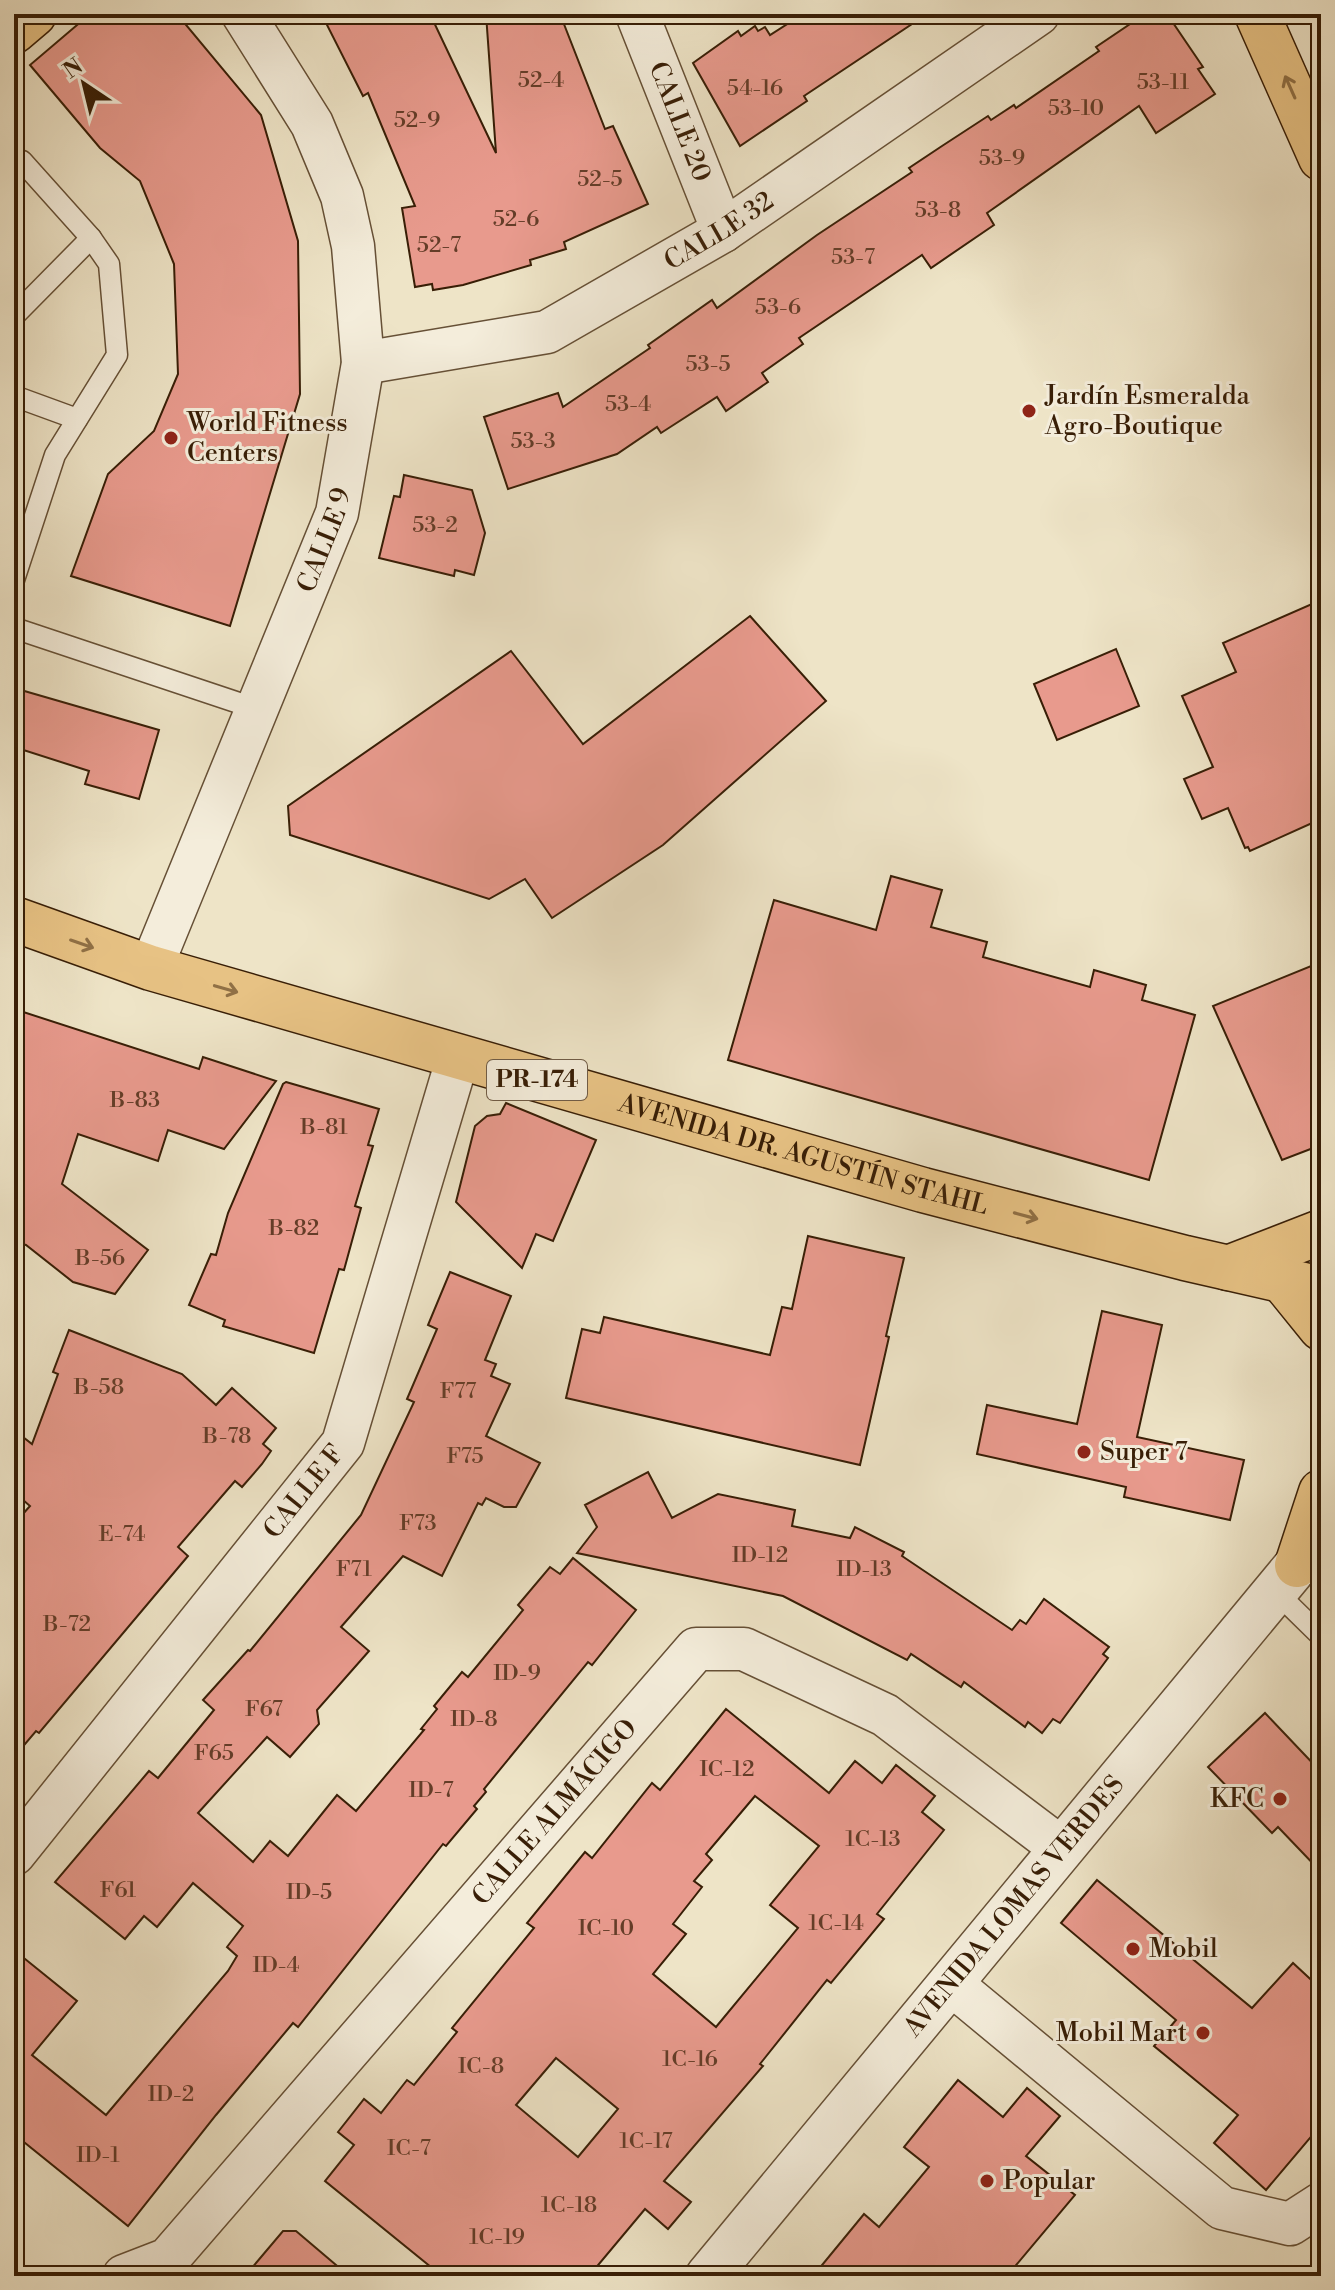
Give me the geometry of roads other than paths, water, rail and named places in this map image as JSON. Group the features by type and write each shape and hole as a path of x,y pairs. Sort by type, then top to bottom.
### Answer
{"highway":[{"path":"14,31 34,14"},
{"path":"1257,14 1321,158"},
{"name":"AVENIDA DR. AGUSTÍN STAHL","path":"14,919 151,968 923,1190 1302,1285"},
{"path":"1228,1268 1321,1232"},
{"path":"1302,1285 1321,1328"},
{"path":"1298,1564 1321,1492"}],"street":[{"name":"CALLE 9","path":"151,968 337,513 363,363 353,246 342,196 312,124 243,14"},
{"name":"CALLE 20","path":"637,14 723,231"},
{"name":"CALLE 32","path":"363,363 547,332 723,231 1038,14"},
{"name":"CALLE F","path":"14,1854 343,1443 458,1057"},
{"name":"AVENIDA LOMAS VERDES","path":"708,2276 1298,1564"},
{"name":"CALLE ALMÁCIGO","path":"124,2276 168,2259 696,1649 744,1649 885,1715 1061,1848"},
{"path":"950,1983 1222,2208 1290,2224 1321,2204"}],"lane":[{"path":"14,168 22,161 91,238 109,264 117,355 55,455 14,580"},
{"path":"14,316 91,238"},
{"path":"14,396 77,419"},
{"path":"14,628 257,709"},
{"path":"1298,1564 1321,1636"}],"place":[{"name":"Jardín Esmeralda Agro-Boutique","path":"1029,411"},
{"name":"World Fitness Centers","path":"171,438"},
{"name":"Super 7","path":"1084,1452"},
{"name":"KFC","path":"1280,1799"},
{"name":"Mobil","path":"1133,1949"},
{"name":"Mobil Mart","path":"1203,2033"},
{"name":"Popular","path":"987,2181"}]}
